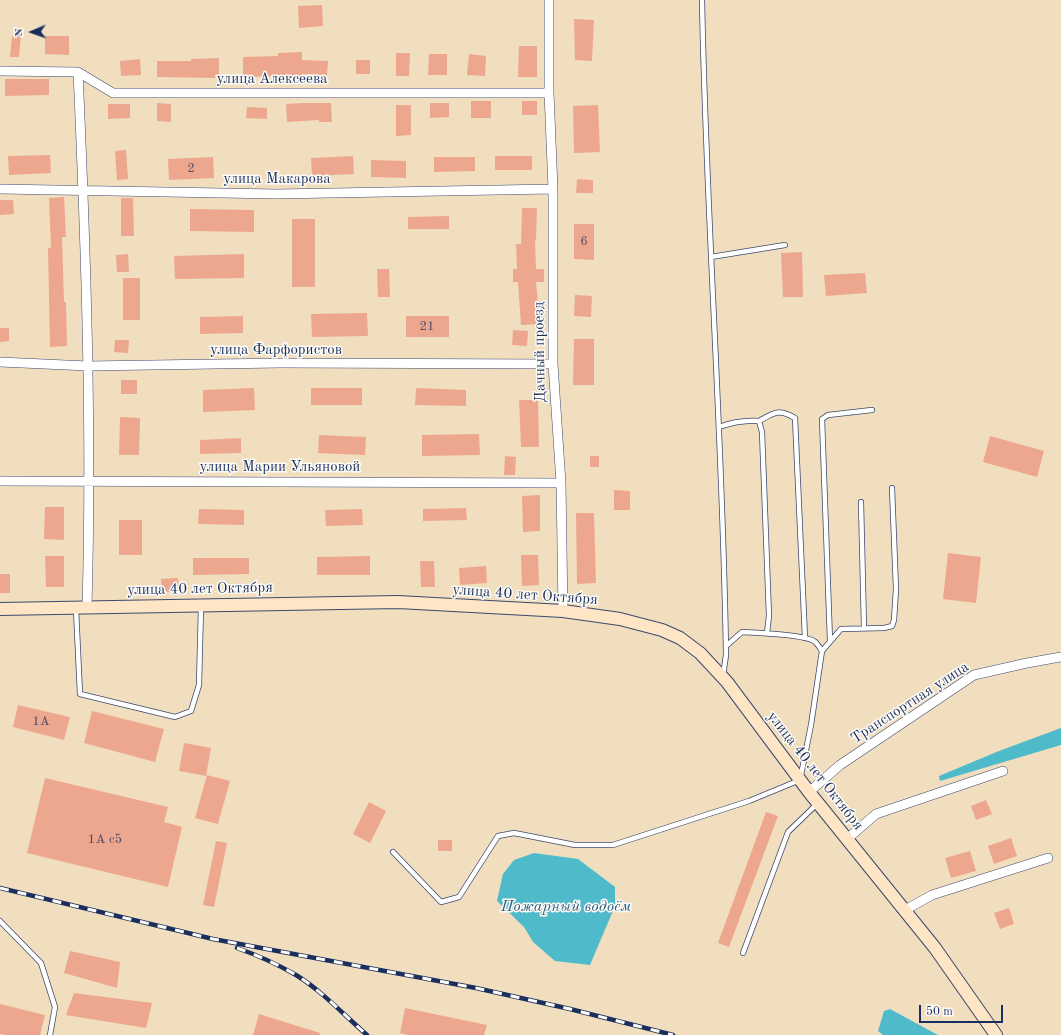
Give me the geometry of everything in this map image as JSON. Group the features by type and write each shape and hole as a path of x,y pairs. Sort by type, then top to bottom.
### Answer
{"street":[{"name":"Дачный проезд","path":"548,0 549,93 554,189 553,364 561,483 563,611"},
{"path":"0,71 78,72 84,191 89,481 81,608"},
{"name":"улица Алексеева","path":"78,72 113,93 549,93"},
{"name":"улица Макарова","path":"0,189 277,194 554,189"},
{"name":"улица Фарфористов","path":"0,362 88,366 280,363 553,364"},
{"name":"улица Марии Ульяновой","path":"0,481 561,483"},
{"name":"улица 40 лет Октября","path":"0,609 398,602 563,611 620,619 662,630 680,638 690,645 700,653 723,677 809,792 935,948 996,1035"},
{"name":"Транспортная улица","path":"809,792 840,765 974,676 1027,663 1061,657"},
{"path":"847,839 876,814 1003,771"},
{"path":"905,910 932,895 1048,858"}],"lane":[{"path":"702,0 711,257 724,530 726,646 723,677"},
{"path":"711,257 785,245"},
{"path":"830,641 822,419 828,415 838,413 872,410"},
{"path":"719,427 736,421 759,421 776,412 786,412 795,418 805,638"},
{"path":"759,421 762,432 769,616 767,633"},
{"path":"393,852 441,902 459,897 498,836 514,833 574,845 613,845 749,801 800,780 812,725 822,651 841,629 884,628 892,626 894,620 896,590 892,488"},
{"path":"861,502 864,628"},
{"path":"81,608 80,694 175,716 191,711 199,685 201,605"},
{"path":"726,646 742,632 767,633 805,638 815,642 822,651"},
{"path":"743,953 788,832 818,803"},
{"path":"0,921 41,963 55,1007 50,1035"}],"water":[{"path":"1061,728 1061,745 940,781 939,776 999,751"},
{"name":"Пожарный водоём","path":"534,853 578,859 615,887 615,906 590,965 555,961 533,942 524,927 497,901 503,874 514,860"},
{"path":"890,1009 938,1035 883,1035 878,1031 884,1011"}],"building":[{"path":"322,5 323,26 299,28 298,6"},
{"path":"574,19 594,20 592,61 575,60"},
{"path":"12,36 21,36 19,57 10,57"},
{"path":"45,36 69,36 69,55 45,54"},
{"path":"519,46 537,46 537,77 518,77"},
{"path":"302,52 302,60 328,61 327,75 303,74 303,76 279,78 279,76 243,77 243,57 278,56 278,53"},
{"path":"396,53 410,53 409,76 396,76"},
{"path":"429,54 447,54 447,75 428,75"},
{"path":"469,54 486,56 485,76 467,75"},
{"path":"219,58 219,78 157,77 157,61 191,61 191,59"},
{"path":"140,59 141,75 121,76 120,61"},
{"path":"356,60 370,60 370,74 356,74"},
{"path":"5,79 49,79 49,95 5,96"},
{"path":"471,101 491,101 491,118 471,118"},
{"path":"522,101 537,101 537,115 522,115"},
{"path":"157,103 171,104 171,122 157,121"},
{"path":"331,103 332,122 319,122 319,120 287,122 286,104"},
{"path":"430,103 449,103 449,117 430,118"},
{"path":"108,104 130,104 130,118 108,119"},
{"path":"396,105 411,105 411,135 396,136"},
{"path":"598,105 600,152 574,153 573,106"},
{"path":"247,107 267,108 267,119 246,118"},
{"path":"126,150 128,179 117,180 115,151"},
{"path":"50,155 51,173 9,175 8,156"},
{"path":"353,156 354,174 312,176 311,158"},
{"path":"495,156 532,156 532,170 495,170"},
{"path":"213,157 214,178 169,180 168,159"},
{"path":"434,157 475,157 475,171 434,172"},
{"path":"371,160 406,161 406,178 371,177"},
{"path":"577,179 593,180 593,193 576,193"},
{"path":"64,197 66,237 62,237 67,346 50,347 48,248 51,248 49,198"},
{"path":"121,198 133,198 134,236 121,236"},
{"path":"0,200 13,200 14,214 0,215"},
{"path":"522,208 537,208 536,240 535,239 536,269 544,269 544,282 536,282 540,324 521,325 518,282 513,282 513,269 517,269 516,244 521,244"},
{"path":"190,209 254,210 254,232 190,231"},
{"path":"449,216 449,229 408,229 408,217"},
{"path":"292,219 315,219 315,287 292,287"},
{"path":"574,224 594,224 594,260 574,259"},
{"path":"802,252 803,297 783,297 781,253"},
{"path":"128,254 129,272 117,272 116,255"},
{"path":"244,254 244,278 175,279 174,256"},
{"path":"377,269 389,269 390,297 378,297"},
{"path":"865,273 867,293 826,296 824,275"},
{"path":"123,278 140,278 140,320 123,320"},
{"path":"575,295 592,296 591,317 574,316"},
{"path":"367,313 368,336 312,337 311,314"},
{"path":"243,316 243,333 200,334 200,317"},
{"path":"406,316 449,316 449,337 406,337"},
{"path":"0,328 9,328 9,341 0,342"},
{"path":"513,330 528,331 527,346 512,345"},
{"path":"574,339 594,339 594,385 573,385"},
{"path":"115,340 129,340 128,353 114,352"},
{"path":"121,380 137,380 137,394 121,394"},
{"path":"254,388 255,410 203,412 203,390"},
{"path":"311,388 362,388 362,405 311,405"},
{"path":"416,388 466,390 466,406 415,405"},
{"path":"519,400 538,400 539,447 521,447"},
{"path":"120,417 140,418 139,455 119,455"},
{"path":"479,434 480,455 422,456 422,435"},
{"path":"319,435 366,437 365,455 318,453"},
{"path":"990,436 1044,451 1037,477 983,462"},
{"path":"241,438 241,453 200,454 200,440"},
{"path":"505,456 516,457 515,475 504,475"},
{"path":"590,456 599,456 599,467 590,467"},
{"path":"614,490 630,491 630,510 614,510"},
{"path":"540,495 540,531 523,532 522,496"},
{"path":"45,507 64,507 64,540 44,539"},
{"path":"466,508 467,520 423,521 423,509"},
{"path":"199,509 244,510 244,525 198,524"},
{"path":"362,509 363,525 326,526 325,510"},
{"path":"576,513 594,513 596,583 577,584"},
{"path":"119,520 142,520 142,555 119,555"},
{"path":"948,553 981,557 976,603 943,599"},
{"path":"521,555 538,555 539,585 522,586"},
{"path":"45,556 64,556 64,587 46,587"},
{"path":"370,556 370,575 317,575 317,557"},
{"path":"193,558 249,558 249,574 193,575"},
{"path":"420,561 434,561 435,587 421,587"},
{"path":"486,566 487,583 460,585 459,568"},
{"path":"0,574 10,574 10,593 0,593"},
{"path":"178,578 179,592 162,592 161,579"},
{"path":"18,705 70,717 64,740 13,727"},
{"path":"92,711 164,729 155,762 84,743"},
{"path":"184,743 211,748 206,776 179,771"},
{"path":"207,775 230,781 218,824 195,818"},
{"path":"45,778 168,807 164,822 182,827 168,887 27,853"},
{"path":"986,800 992,814 976,820 971,806"},
{"path":"369,802 386,811 370,843 353,834"},
{"path":"766,812 778,816 729,947 718,943"},
{"path":"1011,838 1017,856 994,864 988,846"},
{"path":"438,840 452,840 452,851 438,851"},
{"path":"216,841 227,843 214,907 203,905"},
{"path":"970,851 976,871 951,878 945,858"},
{"path":"1009,908 1014,924 1000,929 994,913"},
{"path":"70,951 120,962 117,988 64,973"},
{"path":"74,993 152,1003 146,1028 66,1015"},
{"path":"0,1004 45,1015 40,1035 0,1034"},
{"path":"405,1008 487,1025 484,1035 408,1035 400,1033"},
{"path":"259,1014 320,1033 320,1035 253,1035"}],"railway":[{"path":"0,888 213,939 476,988 570,1009 673,1035"},
{"path":"237,948 274,963 306,981 367,1035"}]}
